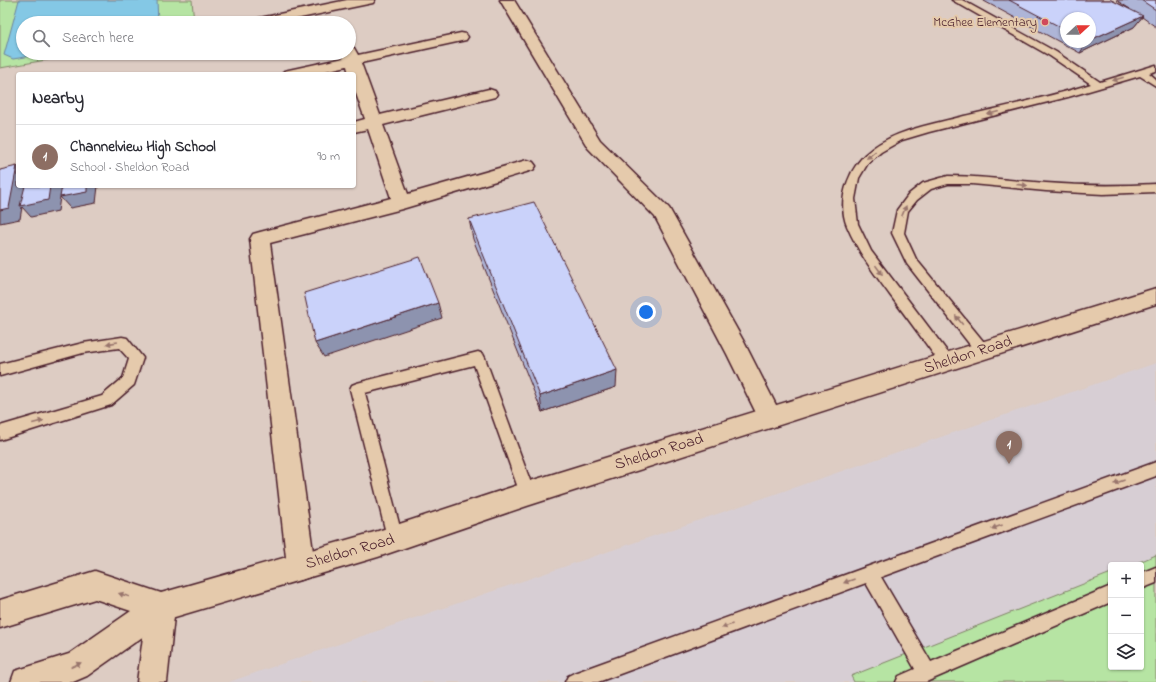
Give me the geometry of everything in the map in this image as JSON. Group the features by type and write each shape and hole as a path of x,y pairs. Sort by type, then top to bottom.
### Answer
{"street":[{"path":"292,16 368,0"},
{"path":"507,0 594,144 662,213 736,349 770,418"},
{"path":"356,54 461,37"},
{"path":"296,72 335,60"},
{"path":"353,60 402,202"},
{"path":"356,126 490,94"},
{"path":"301,566 260,239 402,202 527,166"},
{"name":"Sheldon Road","path":"26,682 77,666 161,607 395,539 527,494 1156,296"},
{"path":"0,614 95,586 161,607 152,682"}],"lane":[{"path":"956,0 1052,54 1098,85"},
{"path":"947,362 866,253 852,224 849,199 854,178 864,161 877,150 898,138 926,129 1064,95 1156,68"},
{"path":"1141,72 1156,83"},
{"path":"983,351 911,261 898,233 903,210 913,197 927,186 948,180 972,180 1046,187 1103,190 1156,188"},
{"path":"0,370 83,348 122,342 136,358 129,381 106,401 0,432"},
{"path":"395,539 357,389 478,358 527,494"},
{"path":"574,682 1156,469"},
{"path":"870,574 927,672"},
{"path":"1144,580 1156,575"},
{"path":"904,682 1108,595"}],"shaded area":[{"path":"1156,363 1156,682 229,682"}],"green space":[{"path":"0,0 192,0 193,16 16,16 16,60 46,60 0,68"},
{"path":"1156,555 1156,682 854,682 851,676 1108,574 1108,670 1144,670 1144,562 1139,562"}],"water":[{"path":"19,0 157,0 158,16 16,16 16,59 13,59 4,55"}],"building":[{"path":"1009,0 1111,0 1143,16 1096,37 1096,12 1060,12 1060,27"},
{"path":"1141,0 1156,0 1156,10"},
{"path":"16,166 9,208 0,210 0,170"},
{"path":"24,188 50,188 48,200 20,206"},
{"path":"62,188 87,188 87,192 60,197"},
{"path":"534,202 617,370 540,396 469,219"},
{"path":"420,257 438,303 315,343 304,293"}],"place":[{"name":"McGhee Elementary","path":"1045,22"},
{"name":"Channelview High School","path":"1009,464"}]}
